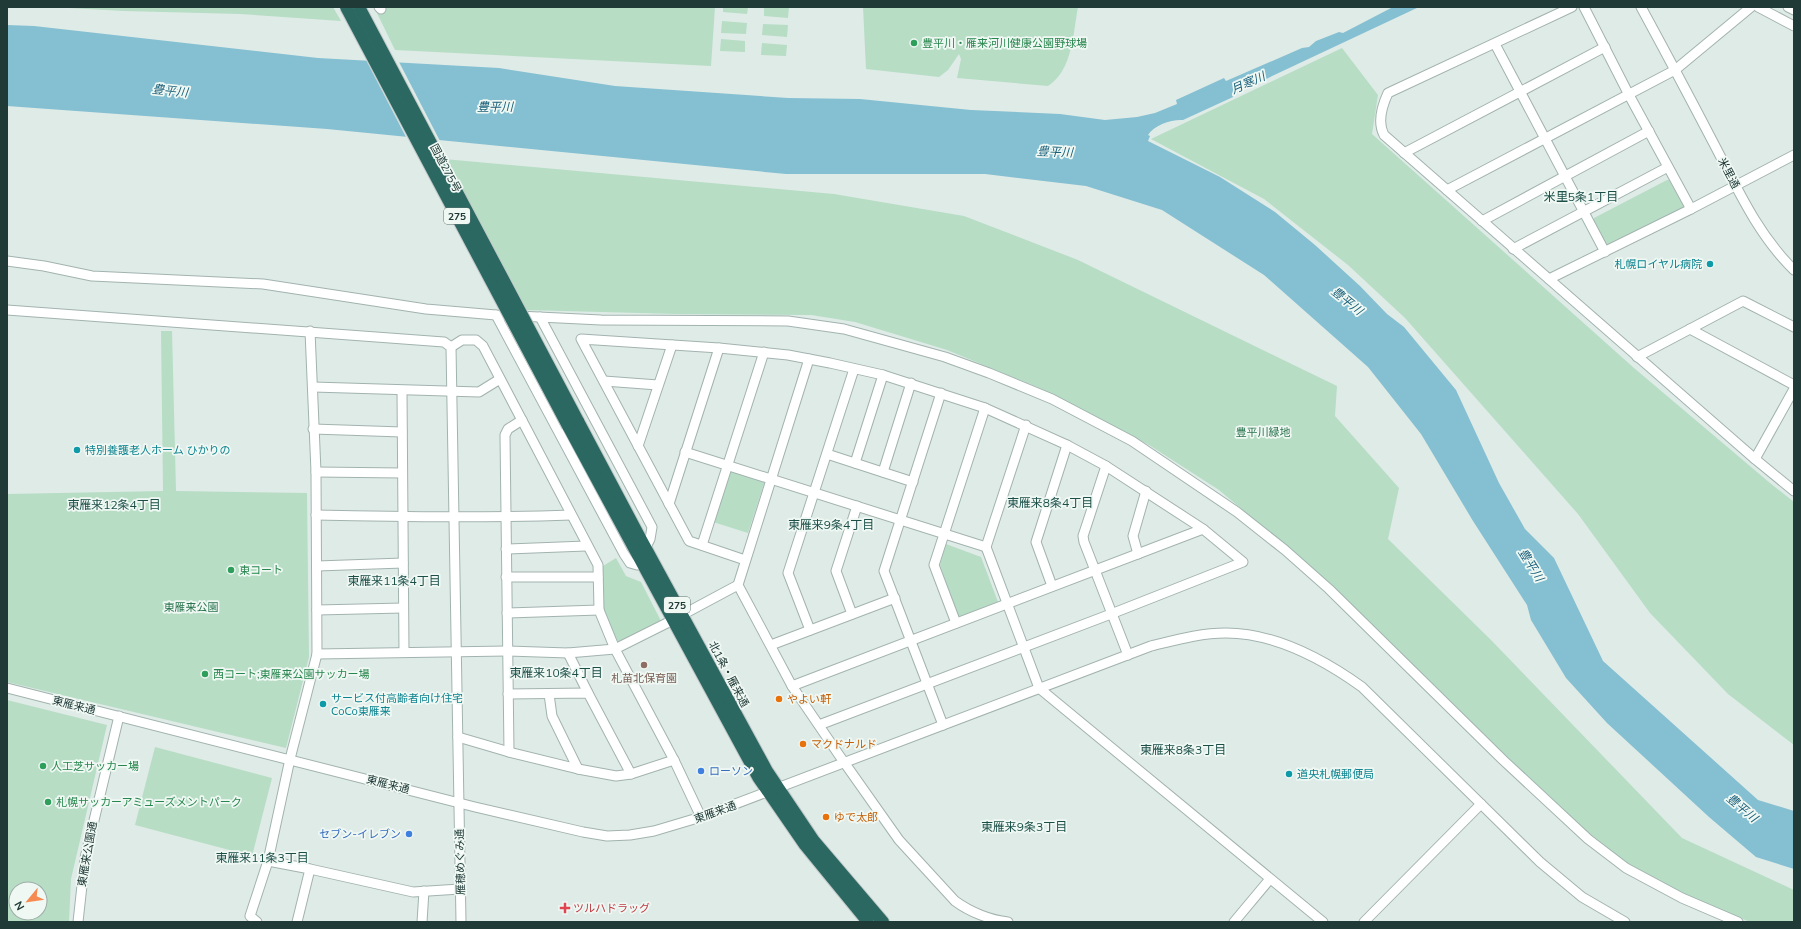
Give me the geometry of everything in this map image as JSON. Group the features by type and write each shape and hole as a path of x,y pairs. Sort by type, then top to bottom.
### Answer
{"highway":[{"name":"国道275号","path":"346,7 573,423"},
{"name":"国道275号","path":"359,7 573,423"},
{"name":"275","path":"573,423 645,547 678,618 758,777 774,790 814,841 883,922"},
{"name":"275","path":"573,423 640,561 678,618"},
{"name":"275","path":"774,790 805,845 868,922"}],"street":[{"path":"1572,7 1388,93 1383,104 1380,127 1384,136 1755,459 1794,491"},
{"path":"1584,7 1629,95 1691,209"},
{"name":"米里通","path":"1641,7 1762,232 1783,259 1794,270"},
{"path":"1447,190 1675,70 1751,7"},
{"path":"1758,7 1794,26"},
{"path":"1788,7 1794,10"},
{"path":"1495,44 1605,252"},
{"path":"1404,153 1605,47"},
{"path":"1482,221 1649,131"},
{"path":"1550,279 1691,209 1794,155"},
{"path":"1513,248 1668,167"},
{"path":"7,261 44,266 92,276 262,284 426,309 496,315 650,321 758,320 788,322 844,329 945,357 989,373 1052,399 1132,442 1237,512 1285,550 1329,589 1503,760 1594,844 1626,868 1682,898 1738,922"},
{"path":"1638,357 1743,301 1794,327"},
{"path":"7,310 168,323 310,331 444,342 451,347 462,340 476,340 483,346 586,546 598,565 599,610 615,649 674,760 701,817"},
{"path":"496,315 630,563 637,565 650,539 652,527 540,317"},
{"path":"1690,329 1794,385"},
{"path":"257,922 250,916 268,861 290,759 317,654 316,472 310,331"},
{"path":"745,560 688,541 581,338 764,352 854,368 883,375 941,393 985,408 1026,425 1106,466 1204,529 1242,562 1111,614 819,725"},
{"path":"638,446 672,345"},
{"name":"雁穂めぐみ通","path":"451,347 461,922"},
{"path":"669,504 719,348"},
{"path":"702,545 764,352"},
{"path":"809,360 738,585 792,686 899,840 955,902 997,921 1008,922"},
{"path":"810,630 788,573 854,368"},
{"path":"855,463 883,375"},
{"path":"313,386 402,391 479,392 500,379"},
{"path":"604,381 658,385"},
{"path":"884,472 911,384"},
{"path":"1755,459 1794,389"},
{"path":"402,391 404,652"},
{"path":"941,393 884,571 943,725"},
{"path":"956,623 934,565 985,408"},
{"path":"508,752 504,435 508,429 522,420"},
{"path":"1026,425 986,547 1039,688 1323,922"},
{"path":"313,429 402,432"},
{"path":"1052,586 1036,542 1067,445"},
{"path":"685,452 772,479 814,494 986,547"},
{"path":"827,454 913,482"},
{"path":"1106,466 1083,536 1111,614 1128,655"},
{"path":"316,472 402,473"},
{"path":"1138,554 1133,536 1146,491"},
{"path":"852,614 836,571 857,506"},
{"path":"316,515 403,518 505,518 571,515"},
{"path":"792,686 1204,529"},
{"path":"506,549 586,546"},
{"path":"317,566 403,563"},
{"path":"506,577 598,577"},
{"path":"317,654 404,652 568,653 615,649 678,618 738,585"},
{"path":"771,645 895,598"},
{"path":"317,610 404,608"},
{"path":"506,613 599,610"},
{"name":"東雁来通","path":"7,688 459,803 583,832 607,836 654,831 701,817 1039,688 1128,655 1174,640 1201,635 1227,633 1258,637 1314,656 1339,670 1362,687 1540,862 1572,890 1625,922"},
{"path":"568,653 631,774"},
{"path":"508,694 588,692"},
{"path":"549,694 552,716 578,769"},
{"name":"東雁来公園通","path":"78,922 85,858 119,716"},
{"path":"458,737 508,752 578,769 616,776 631,774 674,760"},
{"path":"1364,922 1481,804"},
{"path":"268,861 310,868 413,892 460,889"},
{"path":"297,922 310,868"},
{"path":"1234,922 1270,879"},
{"path":"422,922 424,891"}],"green space":[{"path":"50,7 333,7 341,21 240,14 124,11"},
{"path":"374,7 715,7 711,66 395,50"},
{"path":"723,7 748,7 747,14 723,12"},
{"path":"764,7 789,7 788,18 764,16"},
{"path":"863,7 1078,7 1073,39 1067,61 1063,71 1048,86 957,78 961,59 959,54 948,70 939,77 866,69"},
{"path":"722,21 747,23 746,34 721,33"},
{"path":"763,24 788,25 787,37 762,35"},
{"path":"721,39 745,41 745,52 720,51"},
{"path":"762,43 787,45 786,56 761,55"},
{"path":"1342,48 1378,95 1372,134 1634,368 1794,502 1794,745 1728,694 1650,613 1578,514 1405,318 1348,265 1264,199 1151,139"},
{"name":"豊平川緑地","path":"444,159 834,194 964,216 1078,260 1337,386 1335,416 1399,488 1388,539 1491,640 1682,838 1794,890 1794,922 1750,922 1697,900 1630,865 1573,821 1335,588 1219,490 1149,445 1037,387 947,350 855,322 811,315 677,314 526,310"},
{"path":"1669,180 1684,207 1683,211 1606,247 1593,221 1594,218"},
{"name":"東雁来公園","path":"161,331 172,331 176,491 307,493 309,657 286,748 7,682 7,494 163,491"},
{"path":"730,469 765,481 748,533 713,522"},
{"path":"946,544 981,557 998,602 959,617 940,565"},
{"path":"616,558 626,576 641,582 661,621 619,644 603,610 603,566"},
{"name":"札幌サッカーアミューズメントパーク","path":"7,700 107,725 71,879 69,922 7,922"},
{"path":"155,747 272,778 252,856 135,825"}],"water":[{"name":"豊平川","path":"1393,7 1419,7 1232,95 1233,97 1183,120 1169,122 1154,128 1148,135 1150,136 1148,141 1220,177 1275,212 1315,245 1360,286 1387,314 1404,327 1456,390 1499,483 1525,529 1554,558 1603,661 1758,800 1794,811 1794,869 1756,857 1709,817 1607,723 1566,678 1531,620 1527,605 1473,521 1421,434 1368,367 1264,275 1162,210 1086,186 985,174 786,174 327,129 7,106 7,25 34,26 318,58 499,68 615,86 788,98 860,99 971,110 1060,114 1105,120 1137,117 1155,113 1177,104 1176,100 1224,78 1226,81 1302,48 1309,47 1316,41 1339,32 1343,33"}],"pier":[{"path":"365,58 398,60 441,143 407,139"}],"place":[{"name":"豊平川・雁来河川健康公園野球場","path":"914,43"},
{"name":"札幌ロイヤル病院","path":"1710,264"},
{"name":"特別養護老人ホーム ひかりの","path":"77,450"},
{"name":"東コート","path":"231,570"},
{"name":"札苗北保育園","path":"644,665"},
{"name":"西コート;東雁来公園サッカー場","path":"205,674"},
{"name":"やよい軒","path":"779,699"},
{"name":"サービス付高齢者向け住宅 CoCo東雁来","path":"323,704"},
{"name":"マクドナルド","path":"803,744"},
{"name":"人工芝サッカー場","path":"43,766"},
{"name":"ローソン","path":"701,771"},
{"name":"道央札幌郵便局","path":"1289,774"},
{"name":"札幌サッカーアミューズメントパーク","path":"48,802"},
{"name":"ゆで太郎","path":"826,817"},
{"name":"セブン-イレブン","path":"409,834"},
{"name":"ツルハドラッグ","path":"565,908"}],"district":[{"name":"米里5条1丁目","path":"1581,197"},
{"name":"東雁来8条4丁目","path":"1050,503"},
{"name":"東雁来12条4丁目","path":"114,505"},
{"name":"東雁来9条4丁目","path":"831,525"},
{"name":"東雁来11条4丁目","path":"394,581"},
{"name":"東雁来10条4丁目","path":"556,673"},
{"name":"東雁来8条3丁目","path":"1183,750"},
{"name":"東雁来9条3丁目","path":"1024,827"},
{"name":"東雁来11条3丁目","path":"262,858"}],"water label":[{"name":"月寒川","path":"1248,83"}]}
